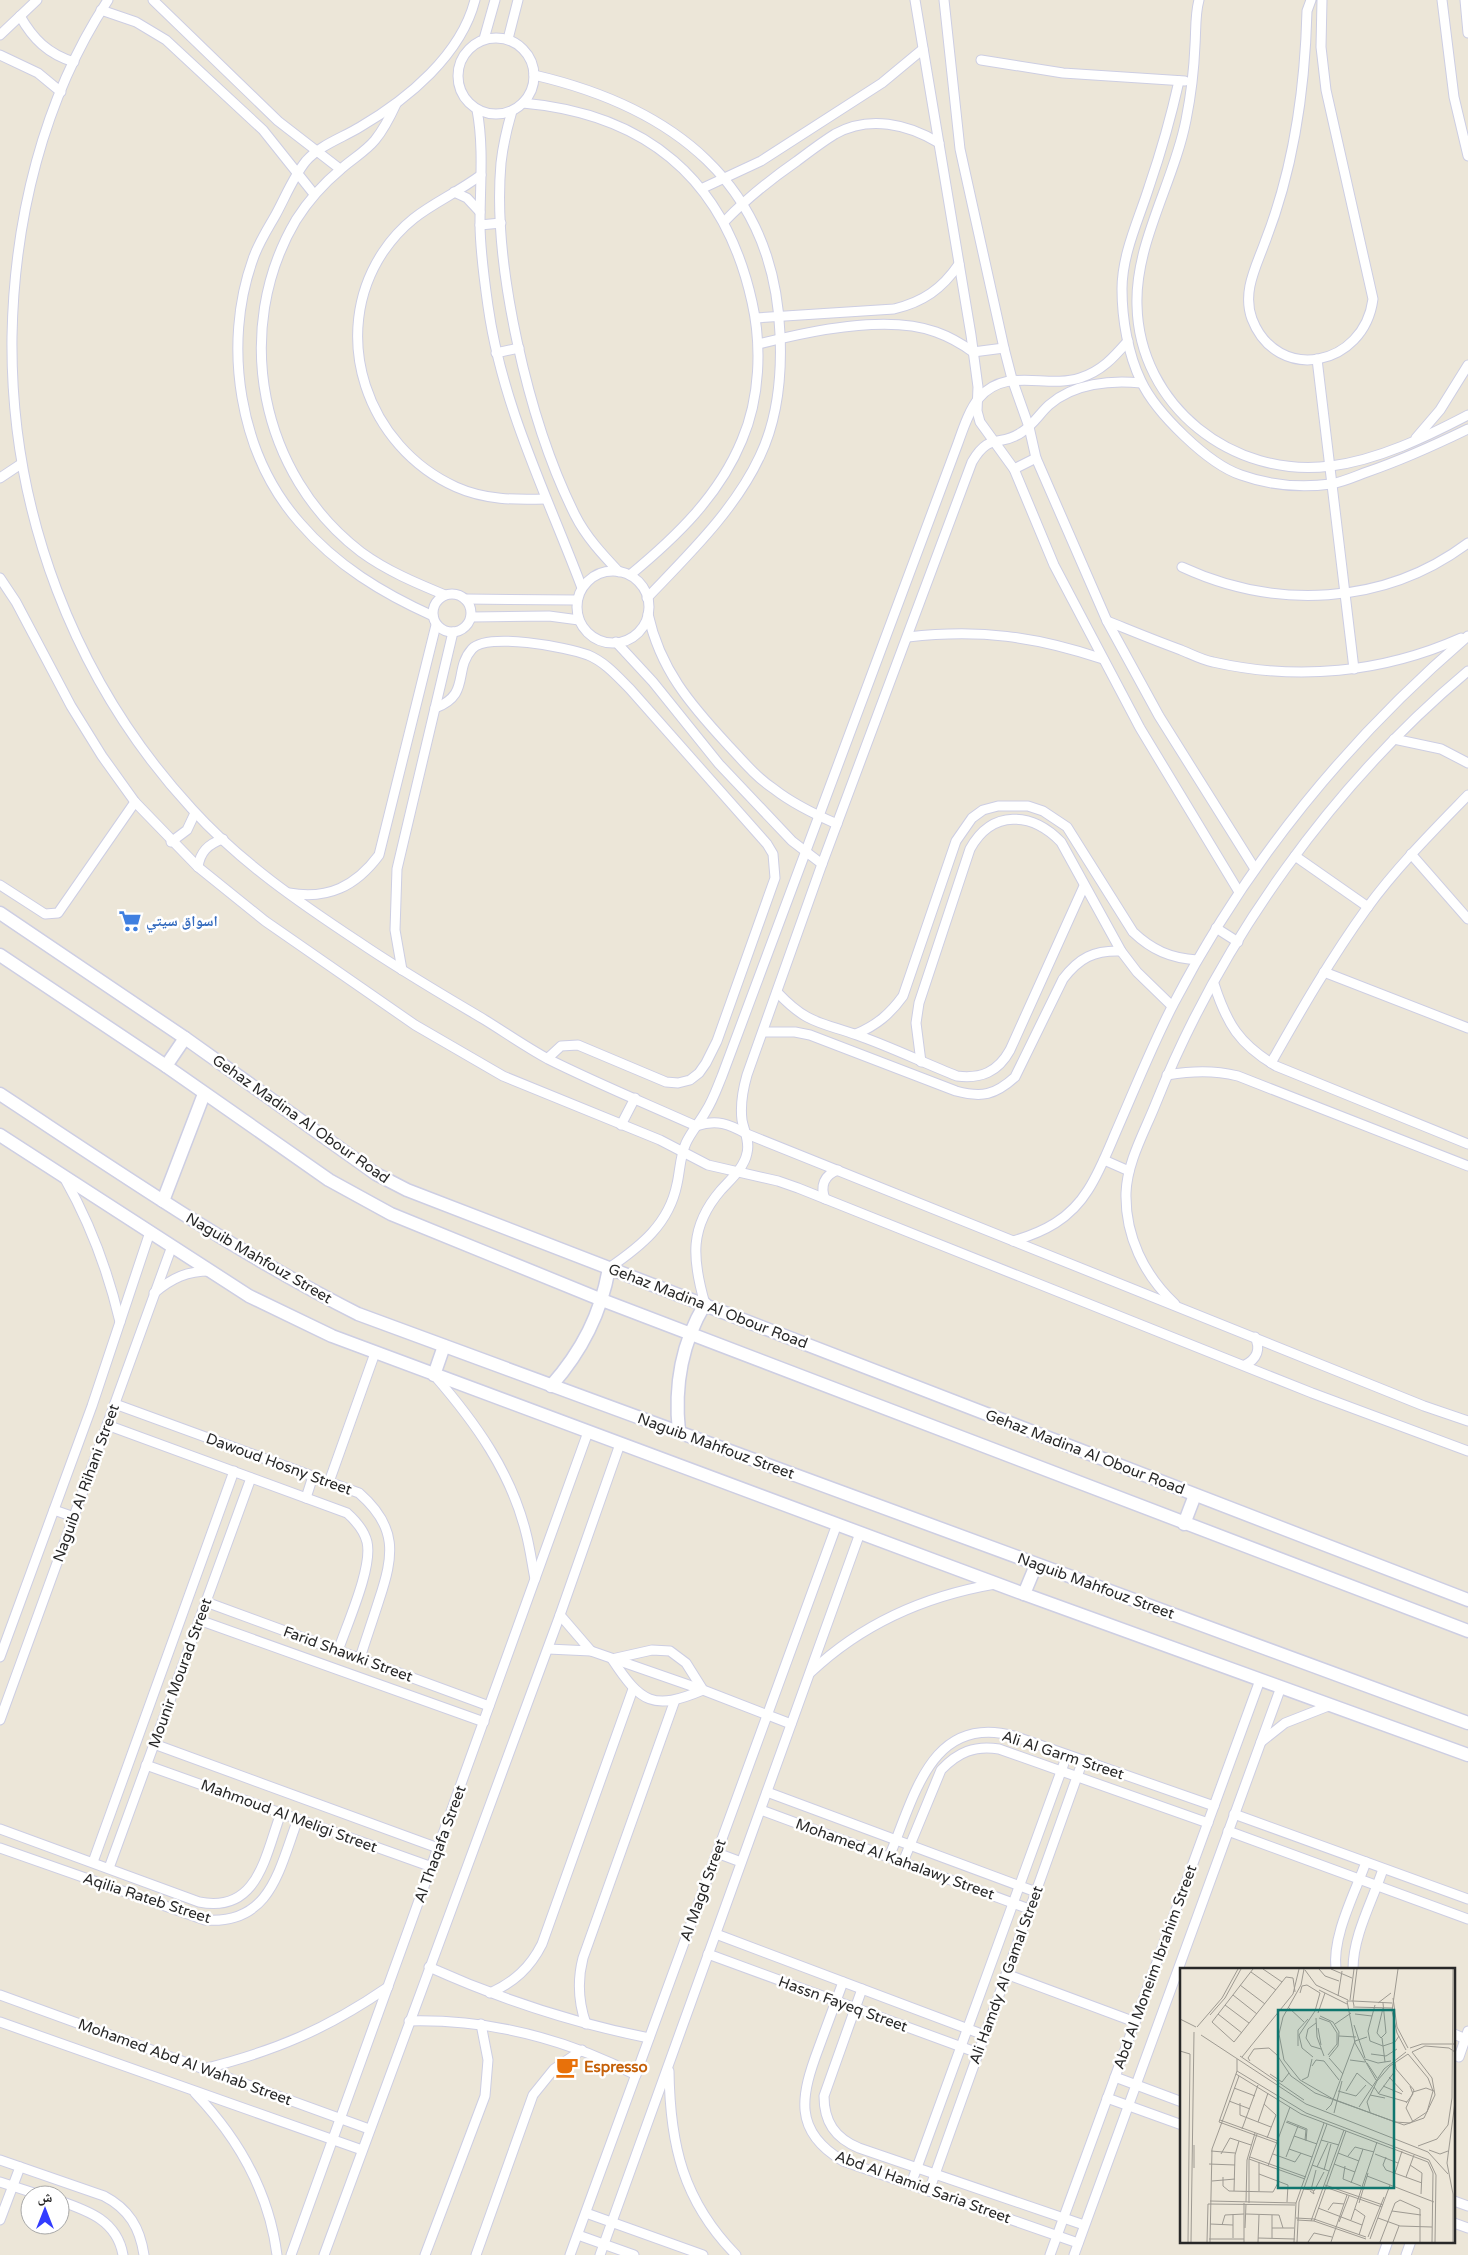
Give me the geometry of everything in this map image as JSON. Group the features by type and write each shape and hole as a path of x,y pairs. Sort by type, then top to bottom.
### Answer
{"main road":[{"name":"Gehaz Madina Al Obour Road","path":"0,913 185,1038 376,1174 407,1190 1468,1600"},
{"name":"Gehaz Madina Al Obour Road","path":"0,955 166,1066 330,1180 391,1214 602,1300 1468,1631"},
{"path":"166,1066 185,1038"},
{"name":"Naguib Mahfouz Street","path":"0,1094 163,1201 295,1282 358,1314 1468,1723"},
{"path":"163,1201 204,1094"},
{"name":"Naguib Mahfouz Street","path":"0,1135 210,1271 290,1317 375,1353 1024,1594 1468,1755"},
{"path":"551,1386 578,1352 589,1333 602,1300 609,1268"},
{"path":"679,1432 677,1390 680,1370 690,1333 705,1304"},
{"path":"434,1375 444,1346"},
{"path":"1184,1524 1195,1495"},
{"path":"1024,1594 1036,1565"}],"street":[{"path":"0,35 36,0"},
{"path":"108,0 74,62 61,92 32,179 16,269 12,360 21,464 46,563 77,641 96,678 123,722 167,782 194,813 223,840 286,892 402,970 548,1058 696,1126 719,1121 730,1124 747,1134 1179,1308 1424,1406 1468,1421"},
{"path":"153,0 278,121 318,150 340,169"},
{"path":"465,598 471,610 471,617 466,626 454,632 441,629 434,620 374,586 322,546 287,507 269,477 249,426 242,400 238,343 244,292 254,258 297,173 318,150 354,131 396,104 448,53 467,24 475,0"},
{"path":"484,39 495,0"},
{"path":"508,39 518,0"},
{"path":"915,0 973,352 980,422 1014,469 1054,565 1140,728 1239,892"},
{"path":"944,0 960,149 1004,348 1012,379 1029,427 1036,458 1107,621 1159,716 1255,869"},
{"path":"1199,0 1192,82 1181,144 1149,236 1139,272 1137,307 1140,333 1147,358 1161,386 1174,405 1190,422 1215,442 1243,456 1266,463 1302,468 1329,466 1378,455 1468,415"},
{"path":"1311,0 1307,11 1301,104 1290,162 1274,219 1252,276 1249,307 1256,327 1269,343 1291,356 1317,359 1329,357 1352,344 1367,324 1373,299 1326,90 1321,47 1322,0"},
{"path":"1442,0 1454,96 1468,156"},
{"path":"1465,0 1468,33"},
{"path":"101,10 136,22 166,40 263,130 314,194"},
{"path":"20,16 41,45 62,58 74,62"},
{"path":"492,37 508,39 515,42 527,53 533,67 534,75 530,93 523,103 512,111 494,114 477,110 463,96 458,87 458,67 467,50 484,39 492,37"},
{"path":"703,188 761,162 867,93 923,50"},
{"path":"0,55 32,70 61,92"},
{"path":"981,60 1072,74 1192,82"},
{"path":"534,75 595,92 653,119 680,137 726,179 742,204 757,231 768,258 775,286 781,338 778,397 771,427 760,456 745,483 727,508 647,598"},
{"path":"1179,81 1170,120 1125,265 1122,287 1122,307 1128,341 1141,382 1175,428 1209,457 1239,475 1286,485 1332,484 1402,459 1468,429"},
{"path":"523,103 574,110 622,127 666,154 703,188 724,222 744,269 756,318 759,344 752,407 743,438 730,468 712,495 687,524 630,575"},
{"path":"396,104 376,140 340,169 314,194 284,243 267,292 261,343 264,394 270,419 288,466 301,488 338,532 362,552 388,569 416,584 445,594 452,593 465,598 578,600"},
{"path":"477,110 482,144 480,225 488,307 496,353 510,405 582,588"},
{"path":"512,111 502,162 501,223 510,304 519,348 543,434 575,516 600,551 619,572"},
{"path":"724,222 742,204 775,177 835,134 856,126 878,123 900,125 920,132 940,143"},
{"path":"481,175 433,203 408,222 383,252 372,272 362,302 357,341 359,364 365,387 385,429 417,464 436,477 458,488 480,495 503,499 546,499"},
{"path":"454,192 467,198 480,212"},
{"path":"480,225 501,223"},
{"path":"756,318 894,309 910,305 938,289 959,264"},
{"path":"759,344 824,329 894,324 915,326 936,332 973,352 1004,348"},
{"path":"609,1268 639,1247 663,1220 677,1186 683,1151 707,1110 722,1076 804,851 819,816 958,443 978,400 993,387 1012,379 1053,382 1080,378 1105,365 1128,341"},
{"path":"496,353 519,348"},
{"path":"1317,359 1354,669"},
{"path":"1414,440 1440,410 1468,365"},
{"path":"705,1304 694,1260 701,1220 711,1202 744,1163 748,1151 747,1134 742,1112 744,1087 822,864 972,462 980,450 992,440 1012,438 1029,427 1050,404 1080,388 1116,381 1141,382"},
{"path":"1014,469 1036,458"},
{"path":"0,478 21,464"},
{"path":"1182,567 1220,583 1260,593 1302,597 1344,594 1406,578 1444,559 1468,543"},
{"path":"648,614 640,630 633,636 616,642 598,639 584,628 579,620 578,600 582,588 598,574 619,572 630,575 643,587 647,598 652,635 670,674 708,723 760,779 788,800 837,824"},
{"path":"0,578 24,617 71,706 102,756 135,802 171,842 198,867 264,921 415,1025 503,1076 683,1151 708,1165 778,1181 1383,1420 1468,1450"},
{"path":"286,892 322,895 339,890 355,882 369,870 380,856 434,620 435,603 445,594"},
{"path":"471,617 549,616 579,620"},
{"path":"1107,621 1211,662 1268,671 1321,673 1378,666 1430,652 1468,635"},
{"path":"402,970 395,930 397,869 454,632"},
{"path":"908,637 948,633 987,633 1027,637 1066,646 1103,659"},
{"path":"1013,1241 1041,1233 1067,1215 1088,1191 1104,1160 1172,1006 1196,960 1239,892 1292,819 1345,754 1424,674 1468,635"},
{"path":"435,708 453,698 458,690 467,656 472,648 480,644 498,642 564,648 589,656 612,670 630,688 767,844 773,854 775,878 717,1041 700,1073 690,1080 678,1083 666,1082 578,1044 561,1046 548,1058"},
{"path":"616,642 653,682 719,764 804,851 822,864"},
{"path":"1179,1308 1154,1281 1139,1256 1127,1214 1129,1171 1167,1075 1195,1017 1238,942 1295,856 1362,773 1394,739 1468,671"},
{"path":"1394,739 1441,749 1468,763"},
{"path":"1272,1063 1324,972 1368,907 1411,854 1468,795"},
{"path":"0,885 45,914 58,913 135,802"},
{"path":"856,1034 875,1026 891,1012 904,996 960,835 972,818 983,810 998,806 1028,806 1056,819 1075,837 1133,932 1146,944 1162,953 1179,959 1196,960"},
{"path":"171,842 187,830 194,813"},
{"path":"921,1062 916,1023 919,1004 965,861 976,838 995,823 1010,819 1038,824 1051,832 1061,842 1121,951 1137,972 1172,1006"},
{"path":"198,867 203,852 208,846 223,840"},
{"path":"1411,854 1468,919"},
{"path":"1295,856 1368,907"},
{"path":"777,992 788,1004 815,1022 856,1034 957,1076 970,1078 982,1076 994,1070 1003,1062 1084,886"},
{"path":"1216,928 1238,942"},
{"path":"763,1032 795,1032 810,1036 956,1091 971,1095 988,1094 1003,1088 1015,1077 1063,979 1074,964 1088,955 1106,951 1121,951"},
{"path":"1324,972 1468,1028"},
{"path":"1214,984 1223,1012 1236,1034 1254,1052 1272,1063 1468,1144"},
{"path":"1167,1075 1192,1071 1216,1071 1238,1076 1468,1166"},
{"path":"621,1125 635,1098"},
{"path":"1104,1160 1129,1171"},
{"path":"825,1199 822,1190 824,1182 830,1174 838,1170"},
{"path":"64,1176 96,1240 113,1292 120,1323"},
{"name":"Naguib Al Rihani Street","path":"0,1658 120,1323 150,1232"},
{"name":"Naguib Al Rihani Street","path":"0,1720 172,1246"},
{"path":"154,1293 180,1275 198,1271 210,1271"},
{"path":"1245,1365 1257,1353 1258,1345 1255,1337"},
{"path":"329,1482 375,1353"},
{"path":"434,1375 462,1407 490,1446 511,1488 526,1533 535,1580"},
{"name":"Dawoud Hosny Street","path":"115,1404 359,1493 372,1505 382,1519 388,1535 391,1552 389,1570 360,1658"},
{"name":"Dawoud Hosny Street","path":"107,1425 347,1513 362,1530 367,1541 367,1565 338,1651"},
{"name":"Al Thaqafa Street","path":"291,2255 588,1432"},
{"path":"324,2255 548,1648 620,1444"},
{"name":"Mounir Mourad Street","path":"93,1862 234,1471"},
{"path":"306,1498 313,1476"},
{"name":"Mounir Mourad Street","path":"109,1868 251,1478"},
{"path":"54,1510 74,1518"},
{"name":"Al Magd Street","path":"570,2255 836,1524"},
{"name":"Al Magd Street","path":"600,2255 860,1533"},
{"path":"809,1674 831,1654 882,1620 938,1597 997,1584"},
{"name":"Farid Shawki Street","path":"206,1602 490,1706"},
{"path":"560,1615 591,1651"},
{"name":"Farid Shawki Street","path":"199,1620 484,1722"},
{"path":"548,1648 591,1651 703,1690 791,1724"},
{"path":"612,1659 637,1652 670,1651 686,1663 703,1690"},
{"path":"612,1659 633,1689 645,1698 660,1702 675,1700 703,1690"},
{"name":"Abd Al Moneim Ibrahim Street","path":"1050,2255 1260,1680"},
{"name":"Abd Al Moneim Ibrahim Street","path":"1074,2255 1280,1687"},
{"path":"490,1993 503,1987 526,1969 542,1944 633,1689"},
{"path":"586,2024 578,1991 583,1958 675,1700"},
{"path":"1260,1742 1285,1723 1331,1705"},
{"path":"975,1733 977,1748"},
{"name":"Ali Al Garm Street","path":"889,1857 925,1770 934,1757 953,1742 975,1733 1001,1733 1214,1806"},
{"name":"Mahmoud Al Meligi Street","path":"154,1744 438,1848"},
{"name":"Ali Al Garm Street","path":"903,1862 942,1770 951,1760 977,1748 999,1749 1208,1823"},
{"name":"Ali Hamdy Al Gamal Street","path":"911,2184 1067,1755"},
{"name":"Ali Hamdy Al Gamal Street","path":"929,2191 1082,1760"},
{"name":"Mahmoud Al Meligi Street","path":"146,1765 432,1867"},
{"name":"Mohamed Al Kahalawy Street","path":"767,1792 1036,1892"},
{"name":"Mohamed Al Kahalawy Street","path":"760,1810 1030,1909"},
{"name":"Aqilia Rateb Street","path":"0,1829 199,1902 214,1905 229,1903 243,1896 253,1885 281,1813"},
{"path":"1234,1814 1468,1899"},
{"name":"Aqilia Rateb Street","path":"0,1848 205,1920 222,1921 239,1918 254,1909 266,1897 298,1819"},
{"path":"1228,1831 1468,1919"},
{"path":"717,1853 742,1862"},
{"path":"1336,1968 1336,1949 1366,1862"},
{"path":"1354,1968 1355,1949 1384,1869"},
{"name":"Hassn Fayeq Street","path":"716,1934 984,2035"},
{"name":"Hassn Fayeq Street","path":"708,1954 978,2053"},
{"path":"429,1967 490,1993 552,2015 649,2038"},
{"path":"1006,1974 1135,2022"},
{"name":"Abd Al Hamid Saria Street","path":"843,1982 805,2089 804,2103 809,2124 820,2143 843,2161 1078,2243"},
{"path":"203,2069 281,2046 319,2030 354,2010 388,1986"},
{"name":"Abd Al Hamid Saria Street","path":"862,1989 824,2096 824,2110 828,2123 836,2134 846,2143 1084,2225"},
{"name":"Mohamed Abd Al Wahab Street","path":"0,1995 369,2129"},
{"path":"409,2021 439,2020 481,2024 526,2032 582,2050 636,2075"},
{"name":"Mohamed Abd Al Wahab Street","path":"0,2022 362,2150"},
{"path":"425,2255 485,2096 488,2060 481,2024"},
{"path":"1467,2036 1456,2056 1468,2060"},
{"path":"476,2255 533,2095 554,2069 582,2050"},
{"path":"668,2064 672,2133 684,2176 703,2216 716,2235 736,2255"},
{"path":"1115,2077 1180,2101"},
{"path":"193,2091 217,2116 238,2146 255,2177 267,2210 277,2255"},
{"path":"1107,2098 1180,2124"},
{"path":"1,2162 20,2167 117,2203 135,2224 141,2237 144,2255"},
{"path":"0,2220 20,2167"},
{"path":"0,2182 20,2188"},
{"path":"1456,2202 1468,2206"},
{"path":"70,2204 101,2218 114,2230 122,2246 123,2255"},
{"path":"586,2213 702,2255"},
{"path":"1456,2224 1468,2228"},
{"path":"578,2235 634,2255"},
{"path":"1383,2255 1388,2242"},
{"path":"1406,2255 1411,2242"}],"place":[{"name":"اسواق سيتي","path":"130,921"},
{"name":"Espresso","path":"567,2067"}]}
